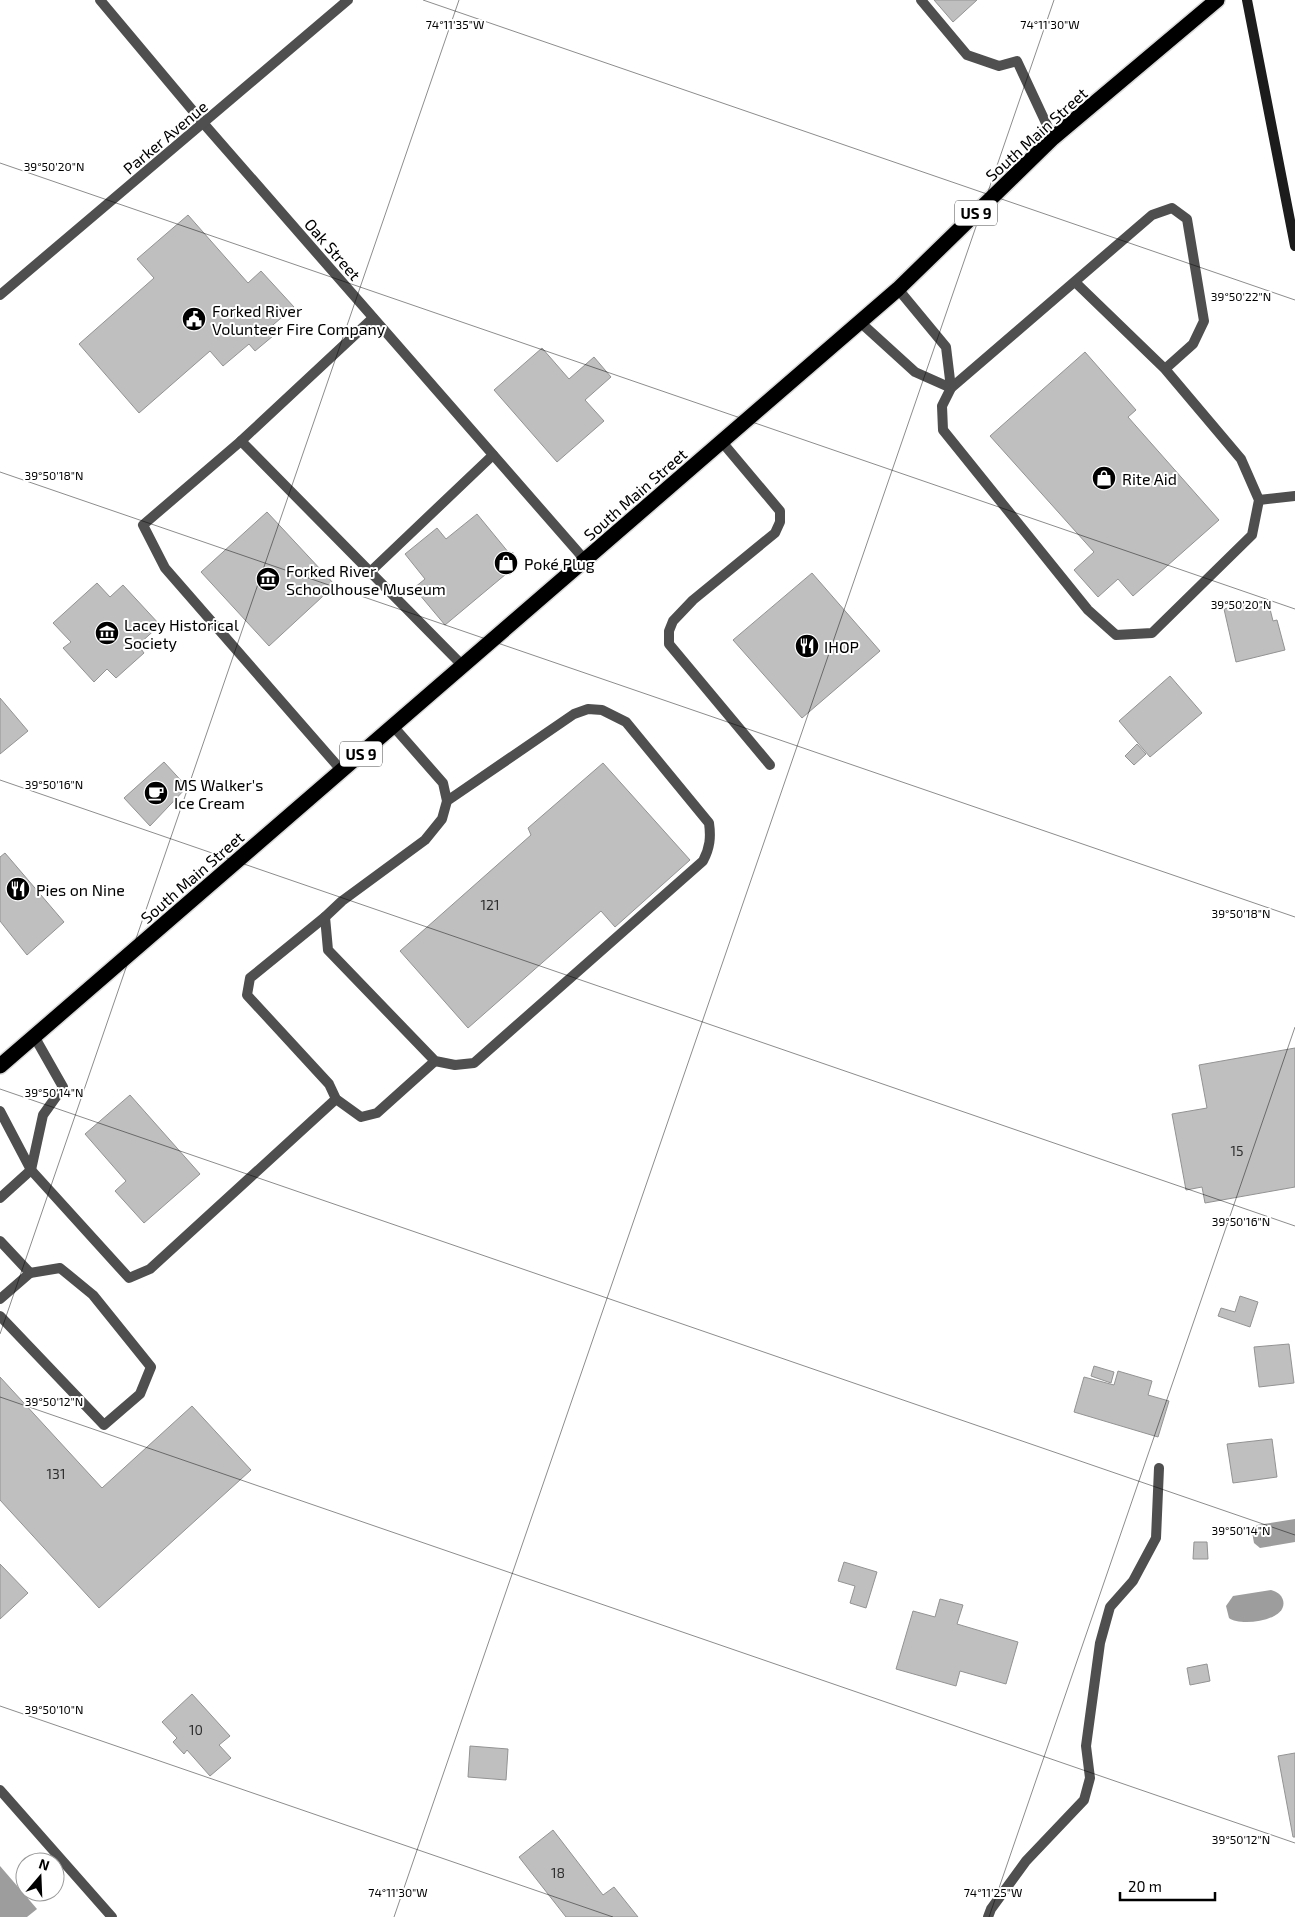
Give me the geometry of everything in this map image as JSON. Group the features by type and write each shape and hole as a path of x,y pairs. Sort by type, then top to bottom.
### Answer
{"highway":[{"name":"South Main Street","path":"0,1066 898,289 1053,138 1217,0"}],"street":[{"name":"Oak Street","path":"100,0 204,124 585,560"},
{"name":"Parker Avenue","path":"0,294 204,124 348,0"},
{"path":"921,0 967,55 999,66 1017,61 1053,138"},
{"path":"1246,0 1295,246"},
{"path":"1075,282 1165,368 1241,459 1259,500 1252,535 1152,634 1116,636 1088,610 943,430 942,406 951,388 1152,215 1172,208 1187,219 1204,322 1193,344 1165,368"},
{"path":"898,289 946,348 951,388"},
{"path":"342,770 164,568 142,525 241,441 373,318"},
{"path":"860,322 915,372 951,388"},
{"path":"241,441 463,666"},
{"path":"722,442 780,511 780,522 775,533 693,600 673,621 669,631 669,644 770,765"},
{"path":"370,572 493,455"},
{"path":"1259,500 1295,496"},
{"path":"325,917 328,950 435,1061 455,1065 474,1063 703,861 708,852 711,835 710,823 626,722 602,710 588,709 574,714 448,801"},
{"path":"393,726 443,783 448,801 442,819 425,840 342,901 250,978 247,995 329,1084 336,1099 361,1117 377,1113 435,1061"},
{"path":"0,1198 31,1170 43,1115 63,1087 34,1036"},
{"path":"0,1111 31,1170 130,1278 150,1269 336,1099"},
{"path":"0,1241 30,1273"},
{"path":"0,1299 30,1273 60,1268 93,1295 151,1367 140,1394 104,1425 0,1316"},
{"path":"988,1917 991,1909 1026,1861 1084,1800 1090,1778 1086,1746 1100,1643 1110,1607 1133,1581 1156,1538 1159,1468"},
{"path":"0,1790 112,1917"}],"shaded area":[{"path":"1295,1519 1295,1542 1260,1548 1254,1543 1252,1532 1257,1525"},
{"path":"1271,1590 1281,1596 1283,1600 1283,1607 1279,1613 1253,1622 1235,1621 1229,1618 1226,1606 1233,1596"},
{"path":"0,1866 15,1883 15,1902 31,1902 37,1909 27,1917 0,1917"}],"building":[{"path":"934,0 977,0 953,22"},
{"name":"Forked River Volunteer Fire Company","path":"188,215 248,283 261,271 294,307 267,330 273,336 255,351 249,344 223,366 210,351 139,413 79,344 154,278 137,259"},
{"path":"542,348 569,379 594,357 611,377 585,400 604,421 557,462 494,390"},
{"name":"Rite Aid","path":"1085,352 1136,410 1128,417 1219,520 1133,596 1118,579 1098,597 1074,570 1094,552 990,436"},
{"name":"Forked River Schoolhouse Museum","path":"267,512 335,585 269,646 201,572"},
{"path":"477,514 518,564 445,625 414,588 425,579 405,554 437,528 446,539"},
{"name":"IHOP","path":"812,573 880,651 802,718 733,640"},
{"name":"Lacey Historical Society","path":"97,583 110,597 123,585 160,625 138,645 144,653 116,678 107,669 94,682 63,648 71,642 53,623"},
{"path":"1255,601 1256,608 1269,605 1273,621 1277,620 1285,650 1236,662 1224,609"},
{"path":"1170,676 1202,713 1150,757 1119,721"},
{"path":"0,698 28,731 0,754"},
{"path":"1137,744 1146,754 1134,765 1125,756"},
{"name":"MS Walker's Ice Cream","path":"164,762 187,787 150,826 124,798"},
{"path":"603,763 690,860 615,927 601,911 468,1028 400,951 531,835 528,828"},
{"name":"Pies on Nine","path":"5,853 64,922 27,955 0,921 0,857"},
{"path":"1295,1048 1295,1187 1205,1203 1202,1187 1186,1190 1172,1114 1207,1108 1199,1065"},
{"path":"130,1095 200,1174 144,1223 115,1191 126,1181 85,1134"},
{"path":"1240,1296 1258,1302 1250,1327 1218,1316 1221,1308 1235,1312"},
{"path":"1289,1344 1294,1383 1259,1387 1254,1347"},
{"path":"1094,1366 1114,1372 1111,1383 1091,1376"},
{"path":"1118,1371 1152,1381 1148,1395 1169,1401 1158,1437 1074,1412 1084,1377 1114,1385"},
{"path":"0,1377 102,1488 192,1406 251,1470 99,1608 0,1500"},
{"path":"1272,1439 1277,1477 1233,1483 1227,1444"},
{"path":"1194,1542 1207,1542 1208,1559 1193,1559"},
{"path":"844,1562 877,1572 866,1608 850,1603 855,1586 838,1581"},
{"path":"0,1564 28,1593 0,1619"},
{"path":"940,1599 963,1605 957,1624 1018,1642 1006,1684 960,1671 956,1686 896,1669 913,1611 935,1617"},
{"path":"1207,1664 1210,1681 1190,1685 1187,1668"},
{"path":"192,1694 230,1736 219,1745 231,1758 210,1776 187,1750 184,1754 173,1742 177,1738 162,1722"},
{"path":"470,1746 508,1749 506,1780 468,1777"},
{"path":"1295,1753 1295,1837 1293,1837 1278,1756"},
{"path":"553,1830 603,1895 614,1887 638,1917 566,1917 519,1857"}],"place":[{"name":"Forked River Volunteer Fire Company","path":"194,319"},
{"name":"Rite Aid","path":"1104,478"},
{"name":"Poké Plug","path":"506,563"},
{"name":"Forked River Schoolhouse Museum","path":"268,579"},
{"name":"Lacey Historical Society","path":"107,633"},
{"name":"IHOP","path":"807,646"},
{"name":"MS Walker's Ice Cream","path":"156,793"},
{"name":"Pies on Nine","path":"18,889"}]}
